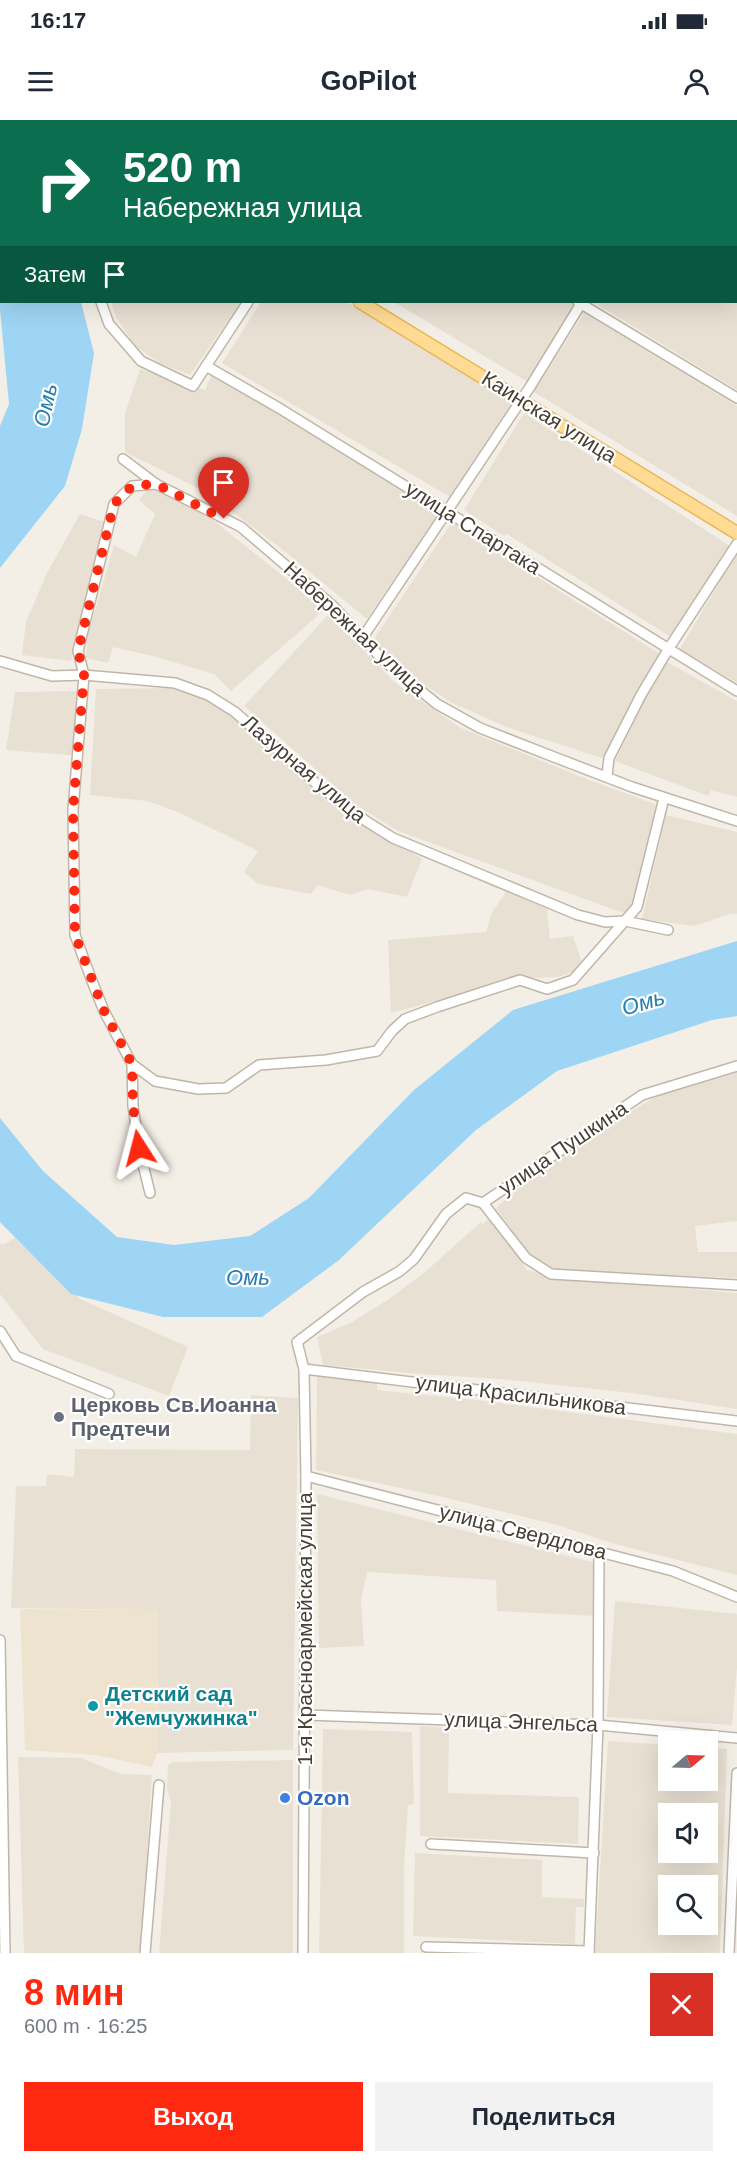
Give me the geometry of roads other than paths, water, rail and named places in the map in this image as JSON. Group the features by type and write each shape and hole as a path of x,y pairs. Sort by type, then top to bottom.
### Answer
{"main road":[{"name":"Каинская улица","path":"362,303 737,533"}],"street":[{"path":"101,303 109,324 141,361 194,386 247,303"},
{"path":"363,637 522,400 579,303"},
{"path":"582,303 737,398"},
{"name":"улица Спартака","path":"206,366 279,408 737,691"},
{"name":"Набережная улица","path":"123,459 156,484 241,527 333,606 383,660 437,704 480,728 664,798 737,821"},
{"path":"156,484 132,486 114,504 78,651 84,675 73,810 75,935 104,1011 132,1064 155,1081 198,1089 226,1088 259,1065 326,1060 377,1051 392,1031 405,1019 520,980 547,989 573,980 637,907 664,798"},
{"path":"607,776 609,758 641,695 737,544"},
{"name":"Лазурная улица","path":"0,661 52,676 84,675 174,683 208,695 235,712 318,785 393,838 578,915 605,922 625,921 668,930"},
{"path":"132,1064 133,1106 139,1148 150,1193"},
{"name":"улица Пушкина","path":"297,1342 363,1292 400,1271 414,1259 446,1214 466,1198 483,1203 642,1095 737,1066"},
{"path":"483,1203 526,1258 550,1274 737,1285"},
{"path":"0,1333 16,1356 109,1394"},
{"name":"1-я Красноармейская улица","path":"297,1342 304,1369 306,1476 303,1953"},
{"name":"улица Красильникова","path":"304,1369 737,1421"},
{"name":"улица Свердлова","path":"306,1476 673,1571 737,1597"},
{"path":"426,1947 589,1952 598,1725 598,1551"},
{"path":"0,1640 5,1953"},
{"name":"улица Энгельса","path":"305,1715 598,1725 737,1738"},
{"path":"729,1953 737,1773"},
{"path":"145,1953 159,1785"},
{"path":"431,1844 594,1852"}],"water":[{"name":"Омь","path":"0,303 81,303 94,353 82,429 65,486 0,568 0,426 9,404"},
{"name":"Омь","path":"737,941 737,1016 712,1020 557,1071 476,1130 339,1260 262,1317 163,1317 71,1294 0,1222 0,1118 43,1171 117,1237 174,1245 250,1236 309,1198 414,1090 513,1010"}],"place":[{"name":"Церковь Св.Иоанна Предтечи","path":"59,1417"},
{"name":"Детский сад \"Жемчужинка\"","path":"93,1706"},
{"name":"Ozon","path":"285,1798"}]}
